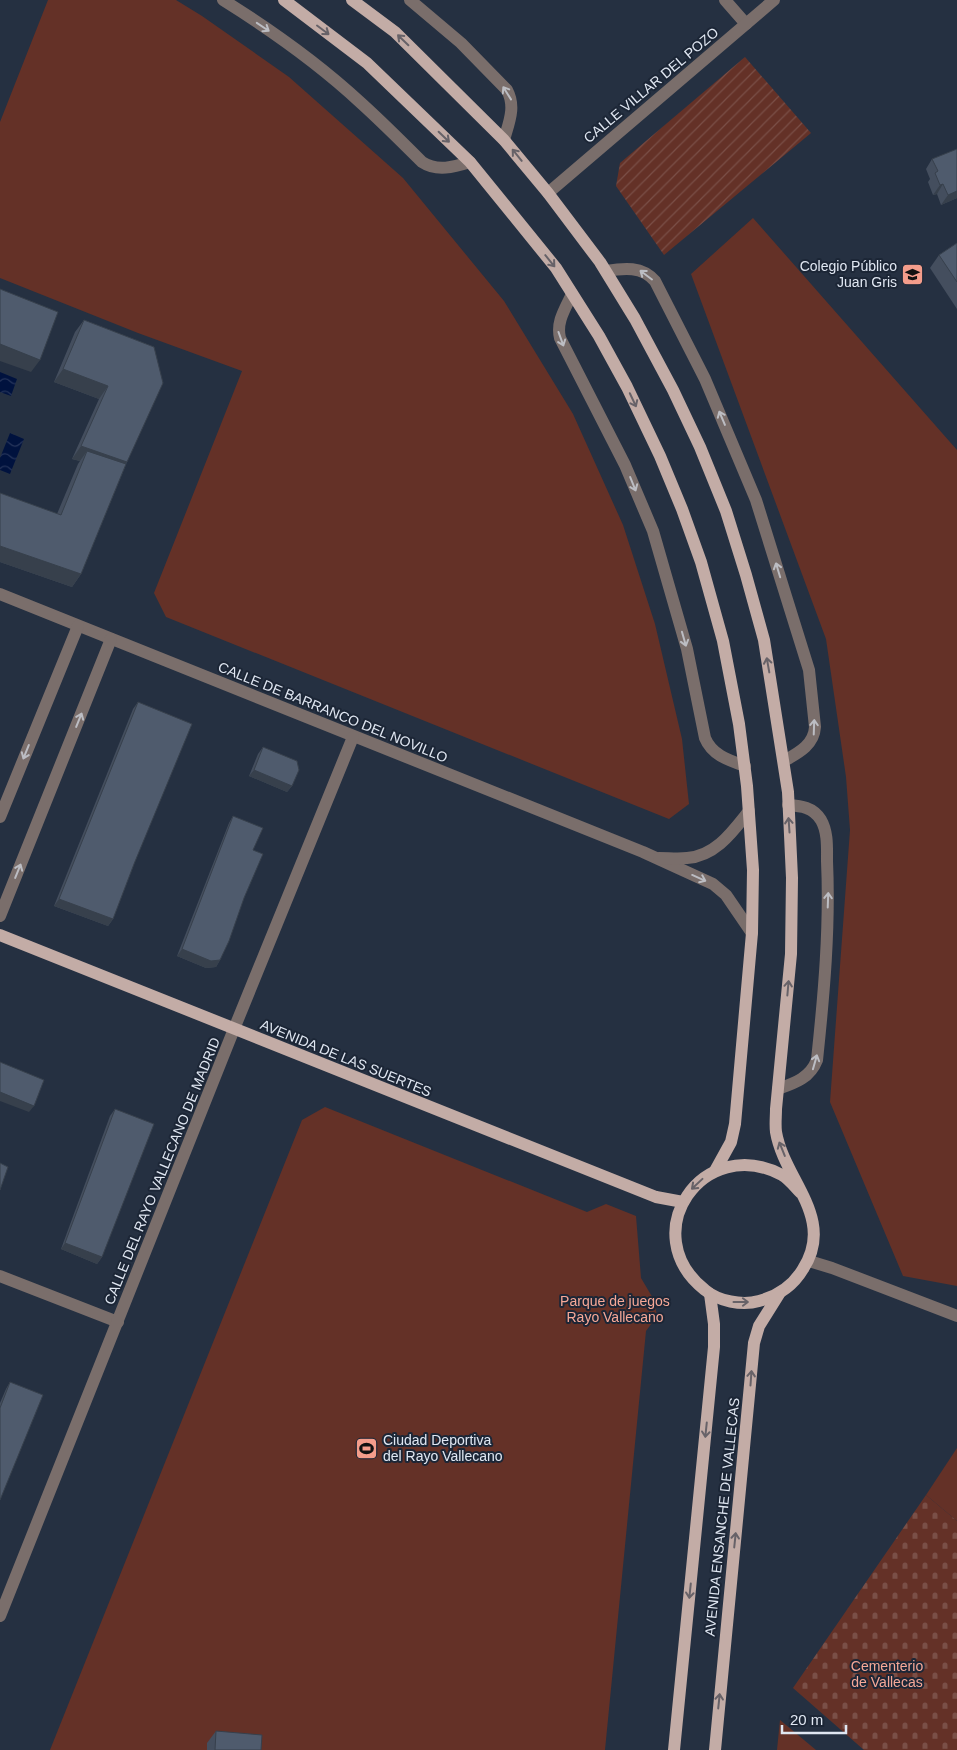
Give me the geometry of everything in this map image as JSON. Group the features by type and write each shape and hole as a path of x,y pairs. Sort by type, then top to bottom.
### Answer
{"main road":[{"name":"AVENIDA ENSANCHE DE VALLECAS","path":"284,0 366,63 470,162 556,268 599,336 627,386 660,456 682,509 701,562 731,678 745,766 753,870 752,933 735,1124 731,1142 715,1170"},
{"name":"AVENIDA ENSANCHE DE VALLECAS","path":"352,0 394,32 504,140 548,193 606,271 636,319 673,390 700,447 726,510 764,640 784,761 792,878 792,917 776,1132 780,1146 810,1209 814,1226 814,1244 809,1261 797,1280 779,1294 756,1302 732,1302 710,1294 693,1281 681,1263 675,1243 675,1222 682,1202 696,1184 715,1170 738,1164 762,1166 784,1176 801,1193"},
{"name":"AVENIDA DE LAS SUERTES","path":"0,935 656,1198 682,1202"},
{"name":"AVENIDA ENSANCHE DE VALLECAS","path":"674,1750 714,1347 714,1324 710,1294"},
{"name":"AVENIDA ENSANCHE DE VALLECAS","path":"715,1750 754,1343 758,1326 779,1294"}],"street":[{"path":"223,0 279,37 320,68 360,102 422,162 430,167 438,168 453,167 470,162"},
{"path":"410,0 461,43 507,90 512,99 512,111 504,140"},
{"path":"725,0 746,24"},
{"name":"CALLE VILLAR DEL POZO","path":"548,193 774,0"},
{"path":"606,271 623,268 640,270 649,274 705,379 756,500 809,670 815,734 811,742 803,750 784,761"},
{"path":"572,294 560,320 558,329 560,338 626,465 653,531 687,649 705,738 708,746 714,752 745,766"},
{"name":"CALLE DE BARRANCO DEL NOVILLO","path":"0,594 654,858 713,884 736,907 752,933"},
{"path":"0,817 78,626"},
{"path":"0,916 111,639"},
{"name":"CALLE DEL RAYO VALLECANO DE MADRID","path":"0,1616 353,736"},
{"path":"778,1089 806,1076 813,1069 817,1060 827,946 828,888 826,832 821,819 812,811 805,807 788,805"},
{"name":"CALLE DE BARRANCO DEL NOVILLO","path":"654,858 687,858 710,851 727,838 749,810"},
{"path":"809,1261 957,1316"},
{"path":"0,1276 118,1322"}],"green space":[{"path":"48,0 176,0 202,16 289,77 403,178 504,301 573,414 623,525 655,624 682,739 689,804 669,819 166,617 154,593 242,371 138,333 0,278 0,122"},
{"path":"745,57 811,133 664,255 616,186 620,163"},
{"path":"753,218 957,450 957,1286 903,1276 830,1102 850,830 846,777 826,639 691,274"},
{"name":"Ciudad Deportiva del Rayo Vallecano","path":"325,1107 587,1212 606,1204 636,1216 641,1278 654,1300 657,1316 646,1331 605,1750 50,1750 302,1120"},
{"path":"957,1448 957,1521 926,1495"},
{"name":"Cementerio de Vallecas","path":"926,1495 957,1521 957,1750 864,1750 793,1688"},
{"path":"780,1720 816,1750 777,1750"}],"water":[{"path":"0,372 17,379 11,396 0,392"},
{"path":"10,433 24,439 10,474 0,470 0,458"}],"building":[{"path":"957,149 957,191 948,195 943,184 940,185 935,173 938,171 932,159"},
{"path":"957,243 957,282 939,255"},
{"path":"0,289 58,312 40,360 0,344"},
{"path":"84,320 154,347 163,383 127,462 81,446 108,386 63,369"},
{"path":"87,451 126,464 81,574 0,546 0,493 61,515"},
{"path":"138,702 192,724 113,919 59,899"},
{"path":"263,747 297,761 299,770 292,786 254,770"},
{"path":"233,816 263,828 253,850 263,854 220,960 211,961 182,949"},
{"path":"0,1062 44,1080 34,1106 0,1092"},
{"path":"115,1109 154,1124 102,1257 65,1243"},
{"path":"0,1163 8,1167 0,1190"},
{"path":"10,1382 43,1395 0,1500 0,1408"},
{"path":"216,1731 262,1735 261,1750 215,1750"}],"place":[{"name":"Colegio Público Juan Gris","path":"913,274"},
{"name":"Ciudad Deportiva del Rayo Vallecano","path":"367,1448"}],"park label":[{"name":"Parque de juegos Rayo Vallecano","path":"615,1309"}]}
